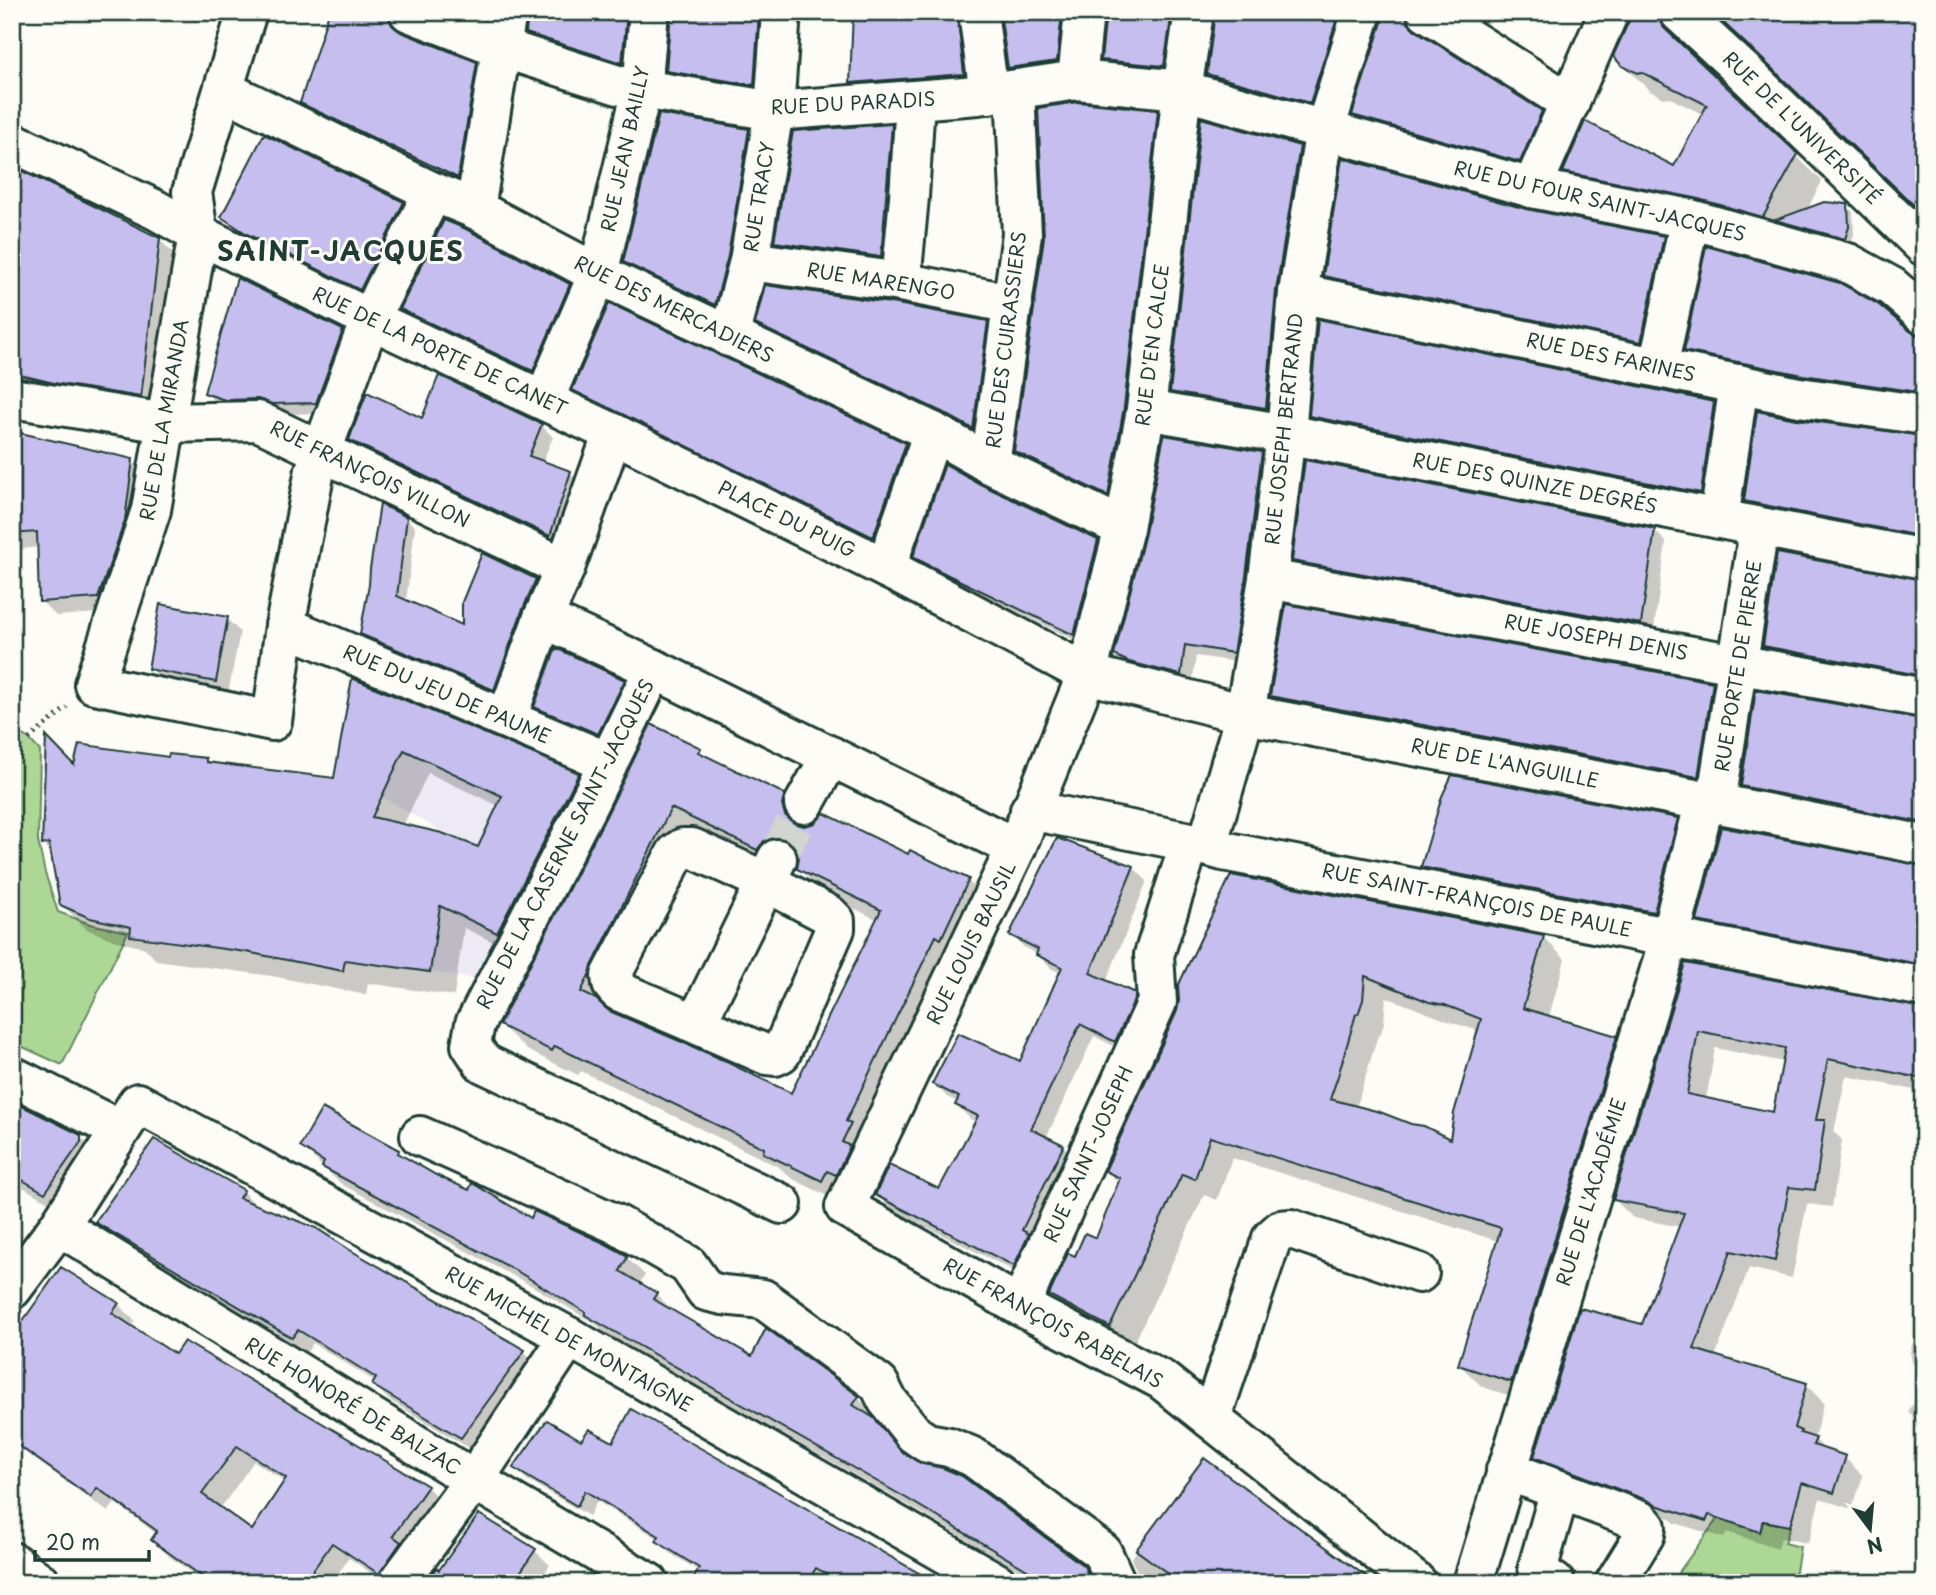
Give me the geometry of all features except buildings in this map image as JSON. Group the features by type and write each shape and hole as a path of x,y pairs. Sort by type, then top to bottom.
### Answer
{"street":[{"name":"RUE DE LA MIRANDA","path":"99,670 150,510 198,234 192,192 247,12"},
{"name":"RUE DU PARADIS","path":"410,12 505,30 618,85 774,111 915,101 1002,92 1077,80 1182,90"},
{"name":"RUE JEAN BAILLY","path":"544,400 598,274 642,89 649,12"},
{"name":"RUE TRACY","path":"729,337 749,261 774,111 781,12"},
{"name":"RUE DES CUIRASSIERS","path":"978,12 1002,92 1022,234 990,464"},
{"path":"1077,80 1084,12"},
{"name":"RUE D'EN CALCE","path":"1087,674 1124,528 1146,410 1182,90 1194,12"},
{"name":"RUE JOSEPH BERTRAND","path":"1157,1002 1154,955 1245,715 1268,579 1286,434 1298,293 1325,129 1362,12"},
{"path":"1427,12 1570,103"},
{"path":"1532,188 1609,12"},
{"name":"RUE DE L'UNIVERSITÉ","path":"1679,12 1924,246"},
{"path":"475,209 505,30"},
{"name":"RUE DES MERCADIERS","path":"224,90 433,192 475,209 598,274 933,432 990,464 1124,528"},
{"name":"RUE DU FOUR SAINT-JACQUES","path":"1182,90 1532,188 1690,219 1849,262 1892,287 1924,315"},
{"path":"901,282 915,101"},
{"name":"RUE DE LA PORTE DE CANET","path":"12,142 156,210 198,234 370,319 612,433"},
{"path":"99,670 272,721 285,626 315,470 370,319 433,192"},
{"path":"1658,367 1690,219"},
{"name":"RUE MARENGO","path":"749,261 901,282 1013,304"},
{"name":"RUE DES FARINES","path":"1298,293 1799,397 1924,415"},
{"path":"1719,519 1739,384"},
{"name":"RUE FRANÇOIS VILLON","path":"12,398 165,423 258,421 565,568"},
{"name":"RUE DES QUINZE DEGRÉS","path":"1146,410 1286,434 1924,559"},
{"path":"886,568 933,432"},
{"path":"507,718 565,568 612,433"},
{"name":"PLACE DU PUIG","path":"612,433 886,568 1087,674"},
{"name":"RUE PORTE DE PIERRE","path":"1711,802 1739,663 1759,528"},
{"name":"RUE JOSEPH DENIS","path":"1268,579 1924,698"},
{"path":"544,618 654,668 1016,848"},
{"name":"RUE DU JEU DE PAUME","path":"285,626 608,762"},
{"name":"RUE DE LA CASERNE SAINT-JACQUES","path":"654,668 588,804 475,1024 471,1045 483,1063 782,1204"},
{"name":"RUE DE L'ANGUILLE","path":"1087,674 1245,715 1711,802 1924,845"},
{"name":"RUE LOUIS BAUSIL","path":"845,1207 1016,848 1087,674"},
{"path":"804,804 831,756"},
{"name":"RUE DE L'ACADÉMIE","path":"1473,1583 1711,802"},
{"name":"RUE SAINT-FRANÇOIS DE PAULE","path":"1030,810 1924,987"},
{"path":"683,848 692,848 771,871 835,921 835,929 781,1052 775,1056 767,1055 696,1024 618,991 612,984 611,976 676,853 683,848"},
{"path":"696,1024 771,871"},
{"name":"RUE SAINT-JOSEPH","path":"1020,1306 1157,1002"},
{"name":"RUE MICHEL DE MONTAIGNE","path":"12,1076 129,1117 569,1337 994,1582"},
{"path":"12,1289 59,1226 129,1117"},
{"path":"420,1136 615,1224 688,1265 706,1291 763,1299 879,1384 914,1434 927,1443 949,1447 973,1457 1102,1552 1116,1583"},
{"name":"RUE FRANÇOIS RABELAIS","path":"845,1207 1020,1306 1162,1380 1418,1583"},
{"name":"RUE HONORÉ DE BALZAC","path":"59,1226 474,1480 649,1583"},
{"path":"1211,1419 1272,1238 1281,1230 1291,1229 1419,1273"},
{"path":"398,1583 474,1480 569,1337"},
{"path":"1506,1470 1640,1521 1646,1527 1645,1534 1615,1583"},
{"path":"1555,1583 1542,1574 1538,1567 1560,1490"},
{"path":"12,1562 41,1583"}],"path":[{"path":"29,739 99,670"}],"shaded area":[{"path":"355,662 586,767 484,980 430,972 450,836 335,770 341,741 356,748 369,721 346,708"}],"green space":[{"path":"13,729 29,739 40,751 38,841 58,912 90,924 128,932 62,1065 12,1042"},
{"path":"1718,1518 1760,1532 1763,1521 1790,1526 1785,1543 1800,1547 1794,1583 1671,1583"}],"tunnel":[{"path":"777,859 804,804"}],"district":[{"name":"SAINT-JACQUES","path":"341,252"}]}
